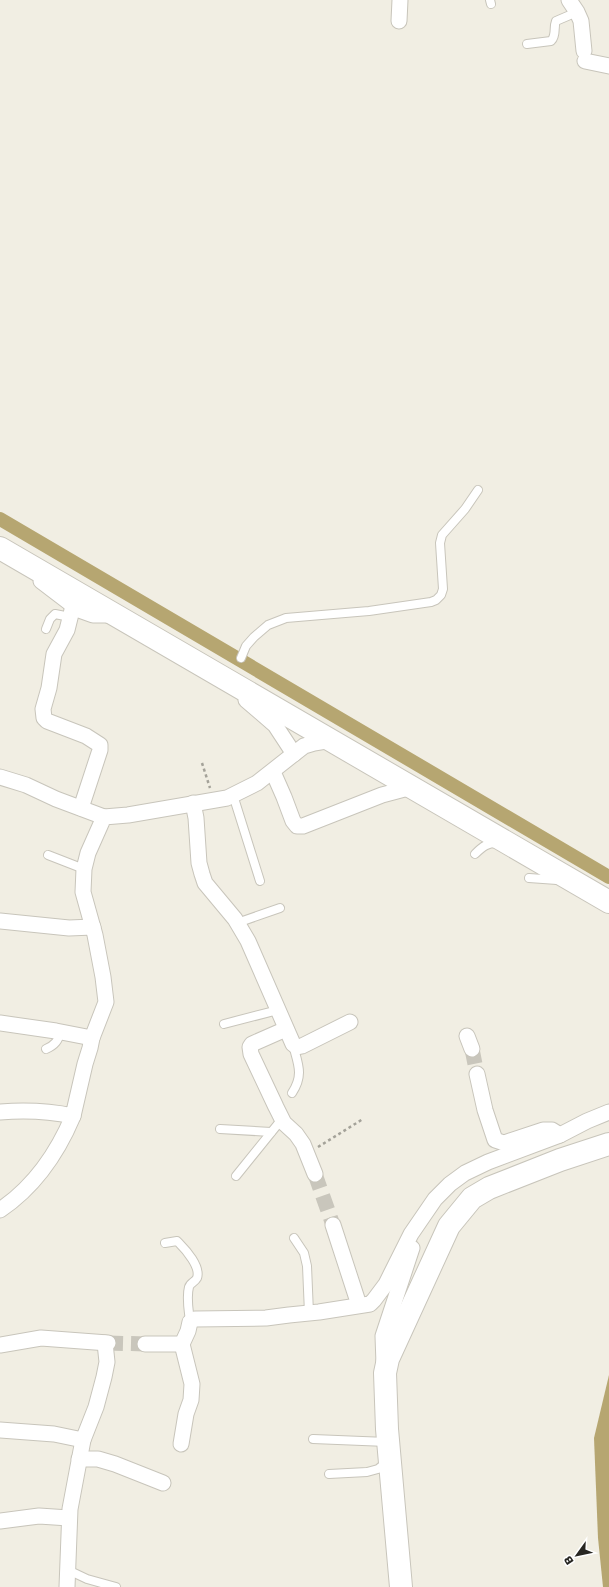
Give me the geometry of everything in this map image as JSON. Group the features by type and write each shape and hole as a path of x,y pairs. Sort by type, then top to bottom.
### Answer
{"street":[{"path":"399,21 400,0"},
{"path":"573,6 581,21 584,56 609,66"},
{"path":"0,548 116,615 234,679 332,740 609,902"},
{"path":"0,561 21,568 34,567"},
{"path":"34,567 41,580 72,612"},
{"path":"72,612 79,610 93,615 116,615"},
{"path":"72,612 67,630 54,654 49,688 43,709 44,718 47,721 86,736 100,745 100,750 81,808"},
{"path":"234,679 235,690 240,696 254,706 275,725 294,754"},
{"path":"0,777 26,785 56,799 104,817 128,815 214,800 233,795 257,783 304,746 332,740"},
{"path":"272,772 293,821 297,826 303,826 382,795 412,787"},
{"path":"193,803 196,818 199,864 205,883 237,923 248,941 293,1044 297,1047 302,1046 350,1022"},
{"path":"0,1210 25,1191 39,1175 64,1137 73,1116 92,1038 106,1002 103,977 93,928 83,892 84,869 93,840 104,817"},
{"path":"0,921 69,928 93,928"},
{"path":"0,1023 92,1038"},
{"path":"286,1029 252,1044 250,1047 251,1054 282,1119 289,1129 296,1134 307,1154 315,1174"},
{"path":"477,1074 485,1110 495,1140 504,1143 543,1130 552,1130 560,1135"},
{"path":"0,1112 55,1112 73,1116"},
{"path":"181,1444 186,1414 191,1400 192,1384 182,1344 190,1322 195,1319 266,1318 370,1304 386,1284 411,1234 424,1218 435,1199 450,1184 466,1173 488,1162 560,1135 587,1121 609,1112"},
{"path":"385,1373 388,1359 446,1232 449,1226 472,1198 489,1188 553,1163 609,1144"},
{"path":"401,1587 389,1450 383,1336 400,1283 424,1218"},
{"path":"333,1225 359,1305"},
{"path":"0,1345 41,1338 107,1343 107,1362 104,1377 96,1407 83,1440 69,1518 67,1587"},
{"path":"145,1344 182,1344"},
{"path":"0,1430 54,1434 83,1440"},
{"path":"79,1459 98,1459 163,1483"},
{"path":"0,1522 39,1516 69,1518"}],"lane":[{"path":"527,44 551,41 554,39 556,21 573,6"},
{"path":"241,658 246,646 254,637 268,625 286,618 369,611 436,600 441,595 443,589 440,544 442,535 465,509 478,490"},
{"path":"46,629 50,619 55,614 72,612"},
{"path":"233,795 260,881"},
{"path":"475,854 482,846 492,842 510,845"},
{"path":"48,855 84,869"},
{"path":"529,878 570,879"},
{"path":"237,923 280,908"},
{"path":"224,1024 278,1010"},
{"path":"46,1049 54,1045 59,1039 61,1032"},
{"path":"292,1092 298,1084 299,1068 293,1044"},
{"path":"236,1176 282,1119"},
{"path":"220,1128 271,1132"},
{"path":"294,1238 304,1253 306,1261 309,1313"},
{"path":"165,1243 179,1243 194,1262 198,1270 197,1278 189,1287 188,1298 190,1322"},
{"path":"313,1439 389,1450 378,1469 367,1472 329,1474"},
{"path":"68,1570 87,1579 116,1587"}],"path":[{"path":"202,763 214,800"},
{"path":"307,1154 363,1119"}],"shaded area":[{"path":"609,1375 609,1587 603,1587 598,1538 594,1438"}],"waterway":[{"path":"0,519 609,877"}],"tunnel":[{"path":"472,1049 477,1074"},
{"path":"315,1174 333,1225"},
{"path":"108,1343 145,1344"}]}
